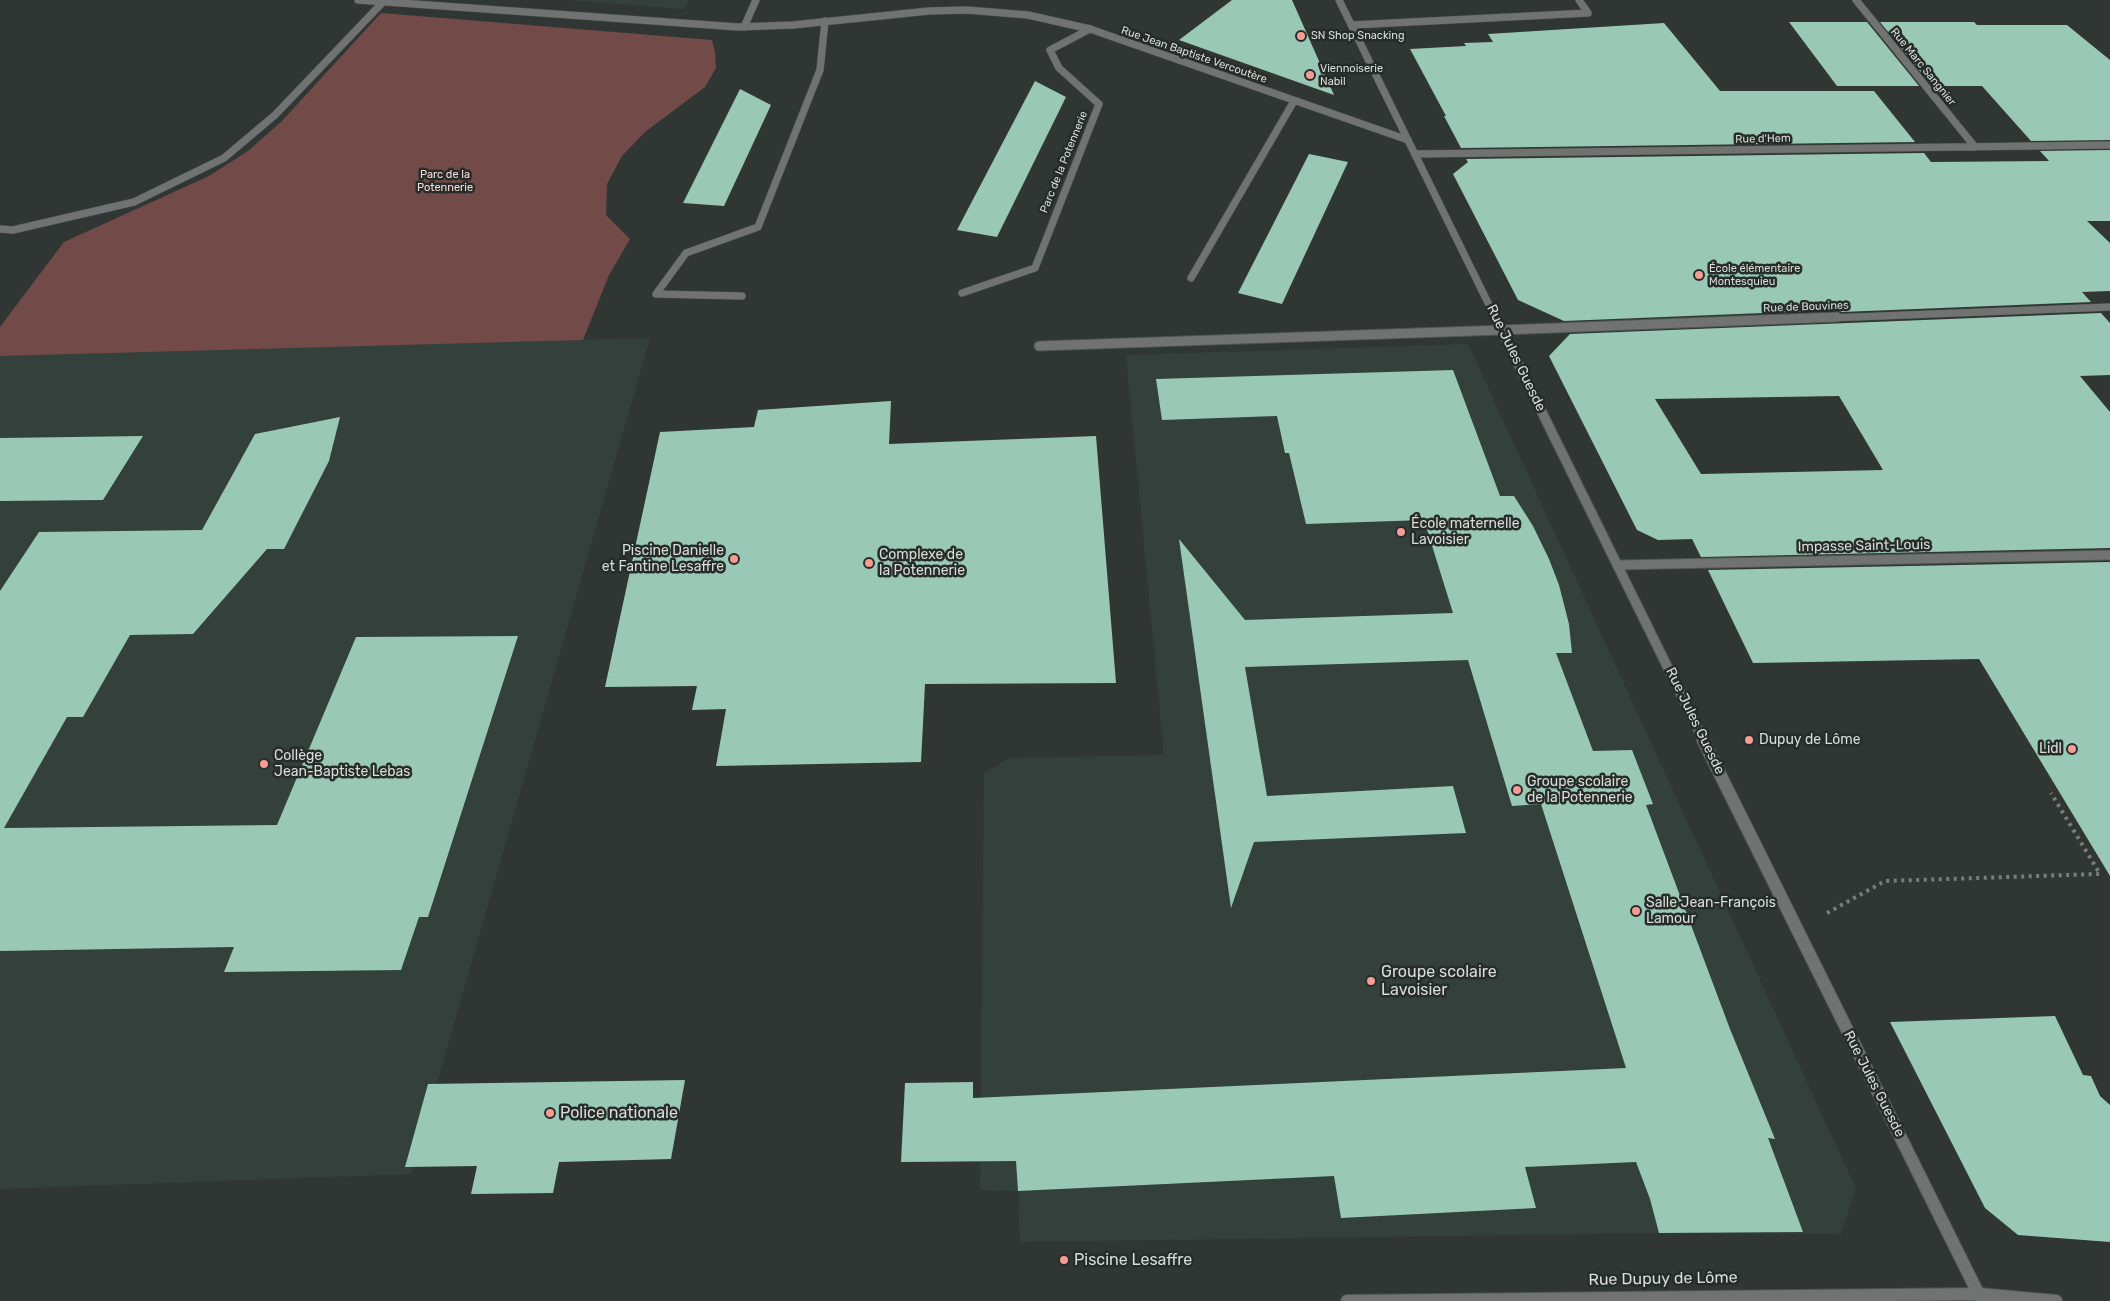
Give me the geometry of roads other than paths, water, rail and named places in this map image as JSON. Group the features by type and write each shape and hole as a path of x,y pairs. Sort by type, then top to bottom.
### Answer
{"street":[{"name":"Rue Jean Baptiste Vercoutère","path":"358,0 744,27 793,25 920,11 967,10 1028,15 1090,29 1408,140"},
{"path":"744,27 756,0"},
{"path":"967,0 967,10"},
{"name":"Rue Jules Guesde","path":"1339,0 1981,1298"},
{"path":"1352,26 1588,13 1579,0"},
{"name":"Rue Marc Sangnier","path":"1856,0 1975,147"},
{"path":"0,229 13,230 134,202 224,158 275,115 384,2"},
{"path":"742,296 656,294 686,253 758,227 820,70 825,21"},
{"name":"Parc de la Potennerie","path":"962,292 1035,268 1099,104 1059,68 1050,50 1090,29"},
{"path":"1191,278 1294,101"},
{"name":"Rue d'Hem","path":"1415,154 2110,145"},
{"name":"Rue de Bouvines","path":"1038,346 2110,307"},
{"name":"Impasse Saint-Louis","path":"1618,565 2110,555"},
{"name":"Rue Dupuy de Lôme","path":"1347,1301 1981,1298 2056,1301"}],"place":[{"name":"SN Shop Snacking","path":"1301,36"},
{"name":"Viennoiserie Nabil","path":"1310,75"},
{"name":"École élémentaire Montesquieu","path":"1699,275"},
{"name":"École maternelle Lavoisier","path":"1401,532"},
{"name":"Piscine Danielle et Fantine Lesaffre","path":"734,559"},
{"name":"Complexe de la Potennerie","path":"869,563"},
{"name":"Dupuy de Lôme","path":"1749,740"},
{"name":"Lidl","path":"2072,749"},
{"name":"Collège Jean-Baptiste Lebas","path":"264,764"},
{"name":"Groupe scolaire de la Potennerie","path":"1517,790"},
{"name":"Salle Jean-François Lamour","path":"1636,911"},
{"name":"Groupe scolaire Lavoisier","path":"1371,981"},
{"name":"Police nationale","path":"550,1113"},
{"name":"Piscine Lesaffre","path":"1064,1260"}]}
